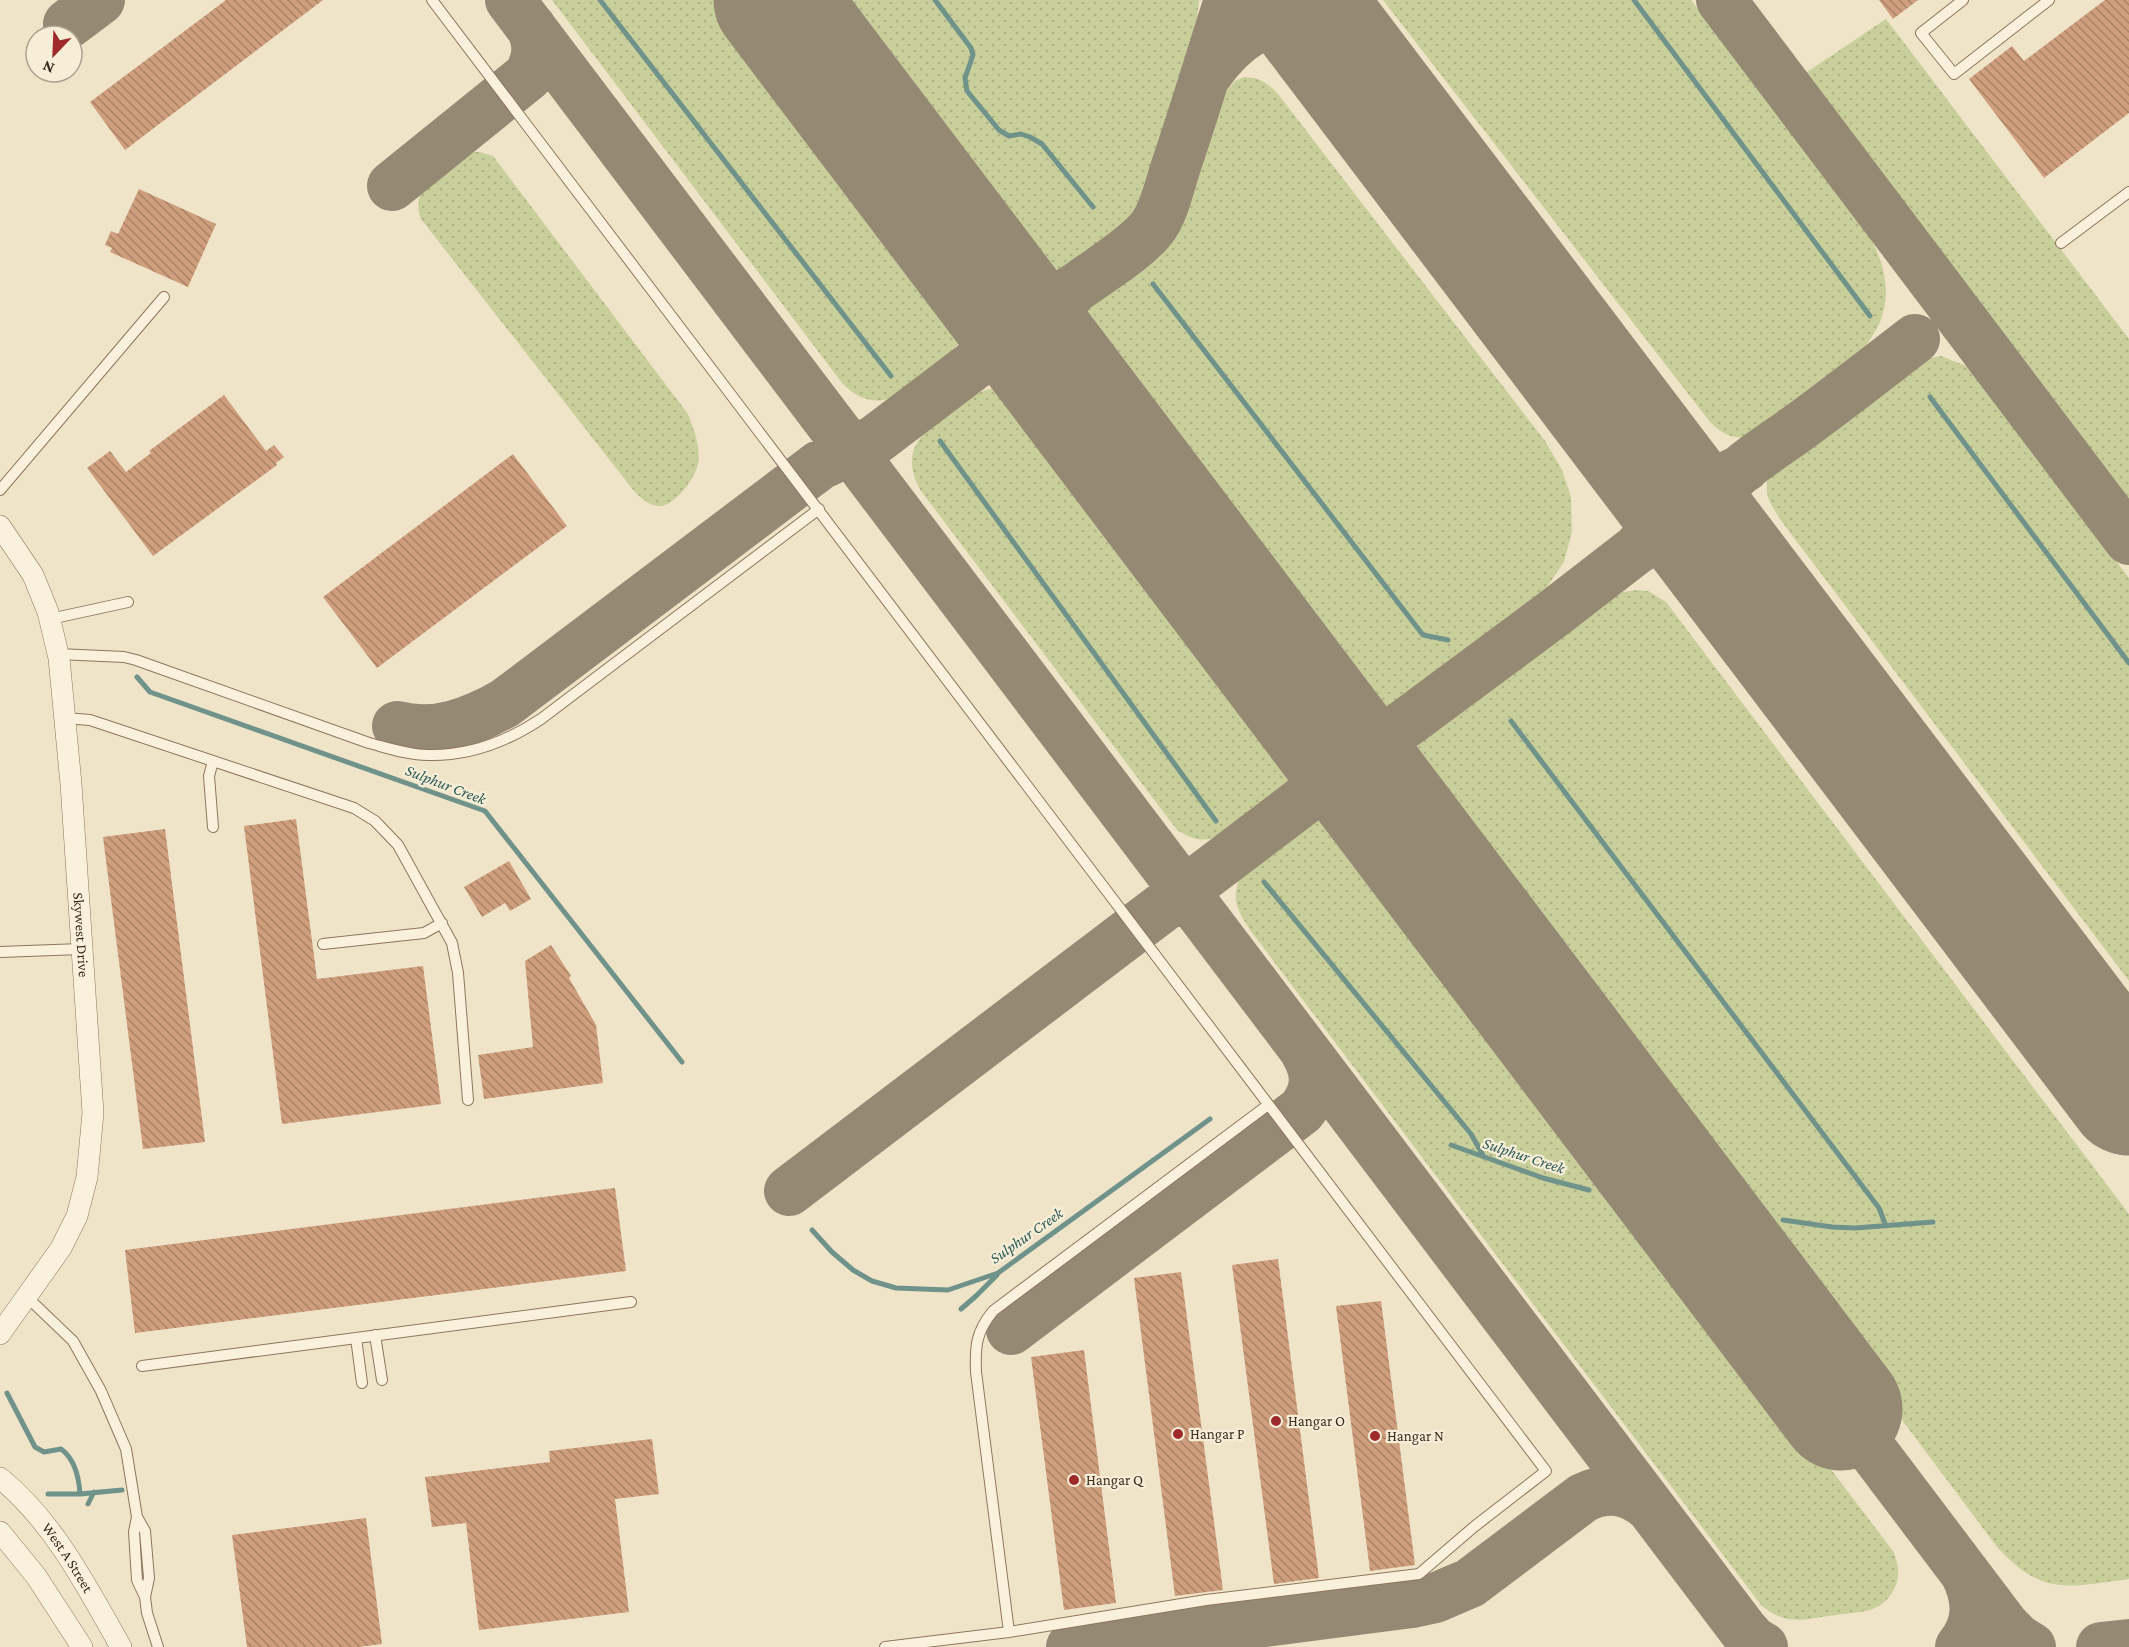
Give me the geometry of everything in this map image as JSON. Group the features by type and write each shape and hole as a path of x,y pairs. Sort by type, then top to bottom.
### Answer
{"street":[{"name":"Skywest Drive","path":"0,526 33,575 50,619 58,654 65,718 93,1113 87,1177 77,1216 61,1248 0,1334"},
{"name":"West A Street","path":"0,1478 40,1519 63,1549 121,1647"},
{"path":"0,1532 36,1575 78,1645"}],"lane":[{"path":"432,0 1546,1471 1475,1526 1419,1574 1206,1600 1009,1632 885,1647"},
{"path":"1963,0 1921,33 1954,74 2049,0"},
{"path":"2061,243 2129,192"},
{"path":"0,490 164,297"},
{"path":"58,654 124,657 136,660 369,743 401,752 428,755 469,751 504,741 541,719 819,510"},
{"path":"50,619 128,602"},
{"path":"65,718 90,720 354,807 375,821 398,845 452,943 458,973 468,1101"},
{"path":"213,761 209,776 213,827"},
{"path":"323,944 424,933 442,923"},
{"path":"0,952 81,949"},
{"path":"1009,1632 976,1372 975,1348 984,1322 993,1311 1268,1105"},
{"path":"27,1297 73,1341 101,1391 126,1449 137,1517 134,1532 137,1580 145,1597 147,1613 158,1647"},
{"path":"142,1366 631,1302"},
{"path":"375,1335 382,1380"},
{"path":"356,1338 362,1383"}],"green space":[{"path":"552,0 718,0 951,313 958,326 959,340 949,356 930,372 891,398 870,400 858,396 847,388"},
{"path":"829,0 1199,0 1196,29 1188,63 1148,193 1140,211 1132,221 1067,268 1054,274 1032,266 1025,261"},
{"path":"1383,0 1691,0 1869,235 1883,269 1886,285 1882,316 1876,331 1853,360 1749,437 1732,436 1719,430 1710,422"},
{"path":"1886,19 2129,339 2129,504 1804,74"},
{"path":"1244,77 1263,81 1278,94 1545,441 1562,470 1571,497 1572,532 1564,562 1547,587 1534,600 1389,708 1376,708 1359,698 1082,332 1081,322 1089,305 1160,249 1171,235 1181,216 1221,98 1235,81"},
{"path":"466,152 480,152 493,156 688,414 698,445 698,464 688,484 670,502 664,505 654,505 645,501 634,491 421,219 418,208 419,197 424,188 439,172"},
{"path":"1941,356 1966,366 1982,384 2129,578 2129,981 1782,522 1768,498 1767,486 1771,471 1921,359"},
{"path":"993,388 1010,390 1026,402 1292,753 1295,772 1285,789 1222,835 1210,839 1199,839 1177,830 921,491 912,466 915,446 937,421 964,401"},
{"path":"1648,591 1666,602 2129,1214 2129,1579 2072,1586 2057,1585 2028,1574 1997,1547 1418,773 1415,761 1416,750 1430,731 1590,612 1623,592"},
{"path":"1316,816 1335,817 1893,1551 1898,1566 1897,1581 1893,1591 1882,1604 1861,1612 1797,1620 1779,1616 1761,1605 1250,930 1236,903 1236,890 1241,874"}],"building":[{"path":"226,0 323,0 125,150 90,102"},
{"path":"1879,0 1918,0 1893,19"},
{"path":"2105,0 2129,0 2129,113 2044,178 1969,79 2012,46 2024,61"},
{"path":"139,189 216,224 188,287 110,252 112,248 105,245 111,231 118,234"},
{"path":"224,395 266,451 274,445 284,457 276,463 277,465 153,556 87,468 110,451 126,472 151,453 149,451"},
{"path":"513,454 567,526 377,668 323,597"},
{"path":"296,819 317,979 423,966 441,1104 282,1124 244,826"},
{"path":"165,829 205,1142 143,1149 103,837"},
{"path":"509,861 531,899 510,911 505,903 482,917 464,887"},
{"path":"551,945 571,976 569,978 596,1025 603,1083 484,1099 478,1055 533,1047 525,961"},
{"path":"615,1188 626,1271 135,1333 125,1250"},
{"name":"Hangar O","path":"1278,1259 1319,1578 1274,1584 1232,1265"},
{"name":"Hangar P","path":"1181,1272 1223,1590 1175,1596 1134,1278"},
{"name":"Hangar N","path":"1381,1301 1415,1565 1370,1571 1336,1306"},
{"name":"Hangar Q","path":"1084,1350 1116,1603 1064,1610 1031,1357"},
{"path":"652,1439 659,1494 615,1499 629,1612 479,1630 466,1523 432,1527 425,1477 550,1462 549,1451"},
{"path":"366,1518 382,1644 359,1647 247,1647 232,1535"}],"waterway":[{"path":"600,0 891,376"},
{"path":"935,0 971,48 973,55 965,78 967,91 999,130 1009,136 1021,134 1042,144 1093,207"},
{"path":"1634,0 1870,316"},
{"path":"1153,284 1423,635 1448,640"},
{"path":"1930,397 2129,663"},
{"path":"940,441 1216,821"},
{"name":"Sulphur Creek","path":"137,677 150,692 485,811 682,1062"},
{"path":"1511,721 1879,1208 1886,1226"},
{"path":"1264,882 1471,1134 1484,1157"},
{"name":"Sulphur Creek","path":"812,1230 853,1270 872,1281 896,1288 948,1290 998,1273 1210,1119"},
{"name":"Sulphur Creek","path":"1451,1145 1543,1178 1589,1190"},
{"name":"Sulphur Creek","path":"1783,1220 1855,1228 1933,1222"},
{"path":"961,1309 997,1275"},
{"path":"7,1393 35,1447 44,1452 61,1449 70,1458 77,1475 80,1494"},
{"path":"48,1494 122,1490"},
{"path":"88,1504 94,1492"}],"taxiway":[{"path":"68,24 100,0"},
{"path":"510,0 1744,1631 1753,1641 1763,1647"},
{"path":"1072,291 1060,305 1053,319 1050,332 1051,345 1061,372 1114,449 1054,378 1032,361 1019,356 1006,355 974,365 986,350 992,336 995,323 994,310 984,284 928,203 977,266 1009,294 1029,301 1039,301 1058,297 1075,288 1146,235 1160,215 1229,0"},
{"path":"1721,0 2129,540"},
{"path":"1207,75 1228,50 1253,30 1269,22 1283,19 1296,21 1307,26 1328,44 1392,121"},
{"path":"392,186 528,76 534,64 536,52 531,27"},
{"path":"1745,467 1732,474 1719,479 1696,483 1674,476 1662,468 1548,328 1654,477 1658,497 1657,516 1650,533 1637,549 1658,540 1677,538 1695,544 1715,557 1826,695 1723,550 1718,535 1717,503 1723,488 1737,473 1828,406 1915,339"},
{"path":"397,726 411,729 439,728 480,716 505,703 820,465 875,440 974,365"},
{"path":"1401,727 1385,734 1370,737 1344,730 1320,713 1260,641 1311,715 1323,743 1322,771 1316,785 1304,800 1325,791 1346,791 1364,798 1398,827 1439,879 1401,826 1390,806 1383,786 1381,766 1385,747 1398,729 1553,614 1637,549"},
{"path":"789,1191 1304,800"},
{"path":"1011,1330 1301,1111 1307,1103 1314,1081 1304,1050"},
{"path":"1841,1409 2005,1626 2018,1639 2031,1647"},
{"path":"1071,1647 1412,1603 1435,1598 1470,1583 1583,1498 1592,1494 1619,1491 1635,1497 1651,1508"},
{"path":"1960,1647 1971,1629 1975,1611 1972,1592 1965,1573"},
{"path":"2101,1647 2129,1644"}],"runway":[{"path":"775,0 1841,1409"},
{"path":"1300,0 2129,1094"}],"place":[{"name":"Hangar O","path":"1276,1421"},
{"name":"Hangar P","path":"1178,1434"},
{"name":"Hangar N","path":"1375,1436"},
{"name":"Hangar Q","path":"1074,1480"}]}
